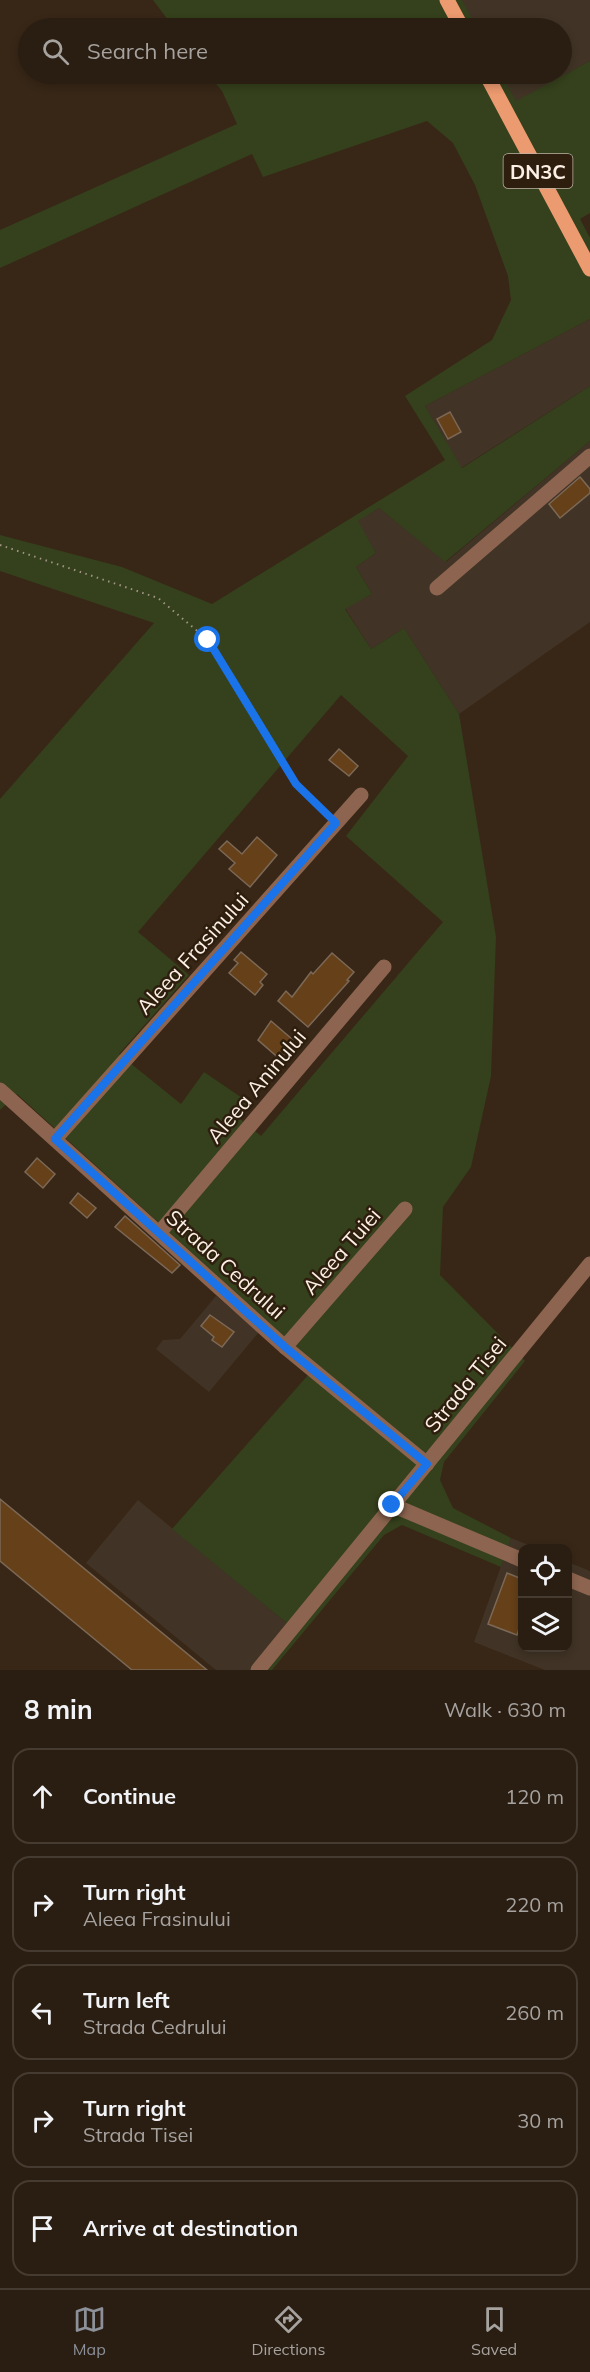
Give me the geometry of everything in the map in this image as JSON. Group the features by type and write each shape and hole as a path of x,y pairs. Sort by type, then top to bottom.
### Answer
{"main road":[{"path":"447,0 457,18"},
{"name":"DN3C","path":"491,84 590,269"}],"lane":[{"path":"437,588 590,456"},
{"name":"Aleea Frasinului","path":"55,1139 360,795"},
{"name":"Aleea Aninului","path":"160,1232 384,967"},
{"name":"Strada Cedrului","path":"0,1090 285,1347 427,1464"},
{"name":"Aleea Tuiei","path":"285,1347 405,1209"},
{"name":"Strada Tisei","path":"258,1670 590,1264"},
{"path":"392,1505 518,1558"},
{"path":"572,1581 590,1588"}],"path":[{"path":"0,545 158,598 208,640 296,784 336,823"}],"shaded area":[{"path":"460,0 590,0 590,61 572,71 572,18 470,18"},
{"path":"506,84 548,84 516,102"},
{"path":"590,319 590,386 461,468 425,406"},
{"path":"590,441 590,622 459,714 404,628 371,649 345,608 372,594 356,567 376,553 357,521 379,508 446,562"},
{"path":"216,1296 259,1332 209,1392 156,1349 163,1340 180,1339"},
{"path":"138,1500 288,1624 250,1670 216,1670 86,1563"},
{"path":"511,1538 526,1544 518,1544 518,1652 572,1652 572,1564 590,1571 590,1670 545,1670 474,1642"}],"green space":[{"path":"153,0 462,0 472,18 166,18"},
{"path":"590,61 590,213 580,219 590,238 590,319 425,406 462,468 590,386 590,441 445,562 379,508 358,521 376,553 356,567 372,594 345,609 371,649 404,628 459,714 496,937 491,1076 471,1167 443,1207 440,1275 525,1361 444,1462 440,1480 453,1508 511,1538 501,1567 402,1525 384,1535 272,1670 250,1670 288,1624 172,1529 309,1374 268,1322 17,1094 0,1110 0,799 154,623 0,571 0,535 122,567 212,604 445,460 405,396 492,340 511,300 508,276 475,185 453,143 427,121 263,177 252,154 0,268 0,230 237,124 222,91 216,84 507,84 516,101 547,84 572,84 572,71","holes":["341,695 408,756 346,836 443,922 261,1136 239,1118 251,1104 204,1072 181,1104 119,1054 189,975 138,932"]}],"building":[{"path":"450,412 461,432 448,439 437,419"},
{"path":"580,477 590,489 590,493 560,518 549,504"},
{"path":"339,749 358,766 349,776 329,760"},
{"path":"257,837 277,855 250,887 229,869 235,863 219,849 227,841 242,854"},
{"path":"241,952 267,974 260,982 263,985 255,995 229,973 238,963 234,960"},
{"path":"332,953 354,972 347,980 349,981 308,1027 278,1001 286,991 292,997 311,972 313,974"},
{"path":"271,1021 293,1040 281,1060 258,1040"},
{"path":"37,1158 55,1174 43,1188 25,1172"},
{"path":"78,1193 96,1208 87,1218 70,1203"},
{"path":"125,1216 180,1265 172,1273 115,1227"},
{"path":"210,1315 234,1332 222,1347 212,1340 214,1337 201,1326"},
{"path":"0,1499 207,1670 132,1670 0,1561"},
{"path":"507,1573 518,1577 517,1635 488,1624"}],"route":[{"path":"208,640 296,784 336,823 55,1139 285,1347 427,1464 392,1505"}]}
